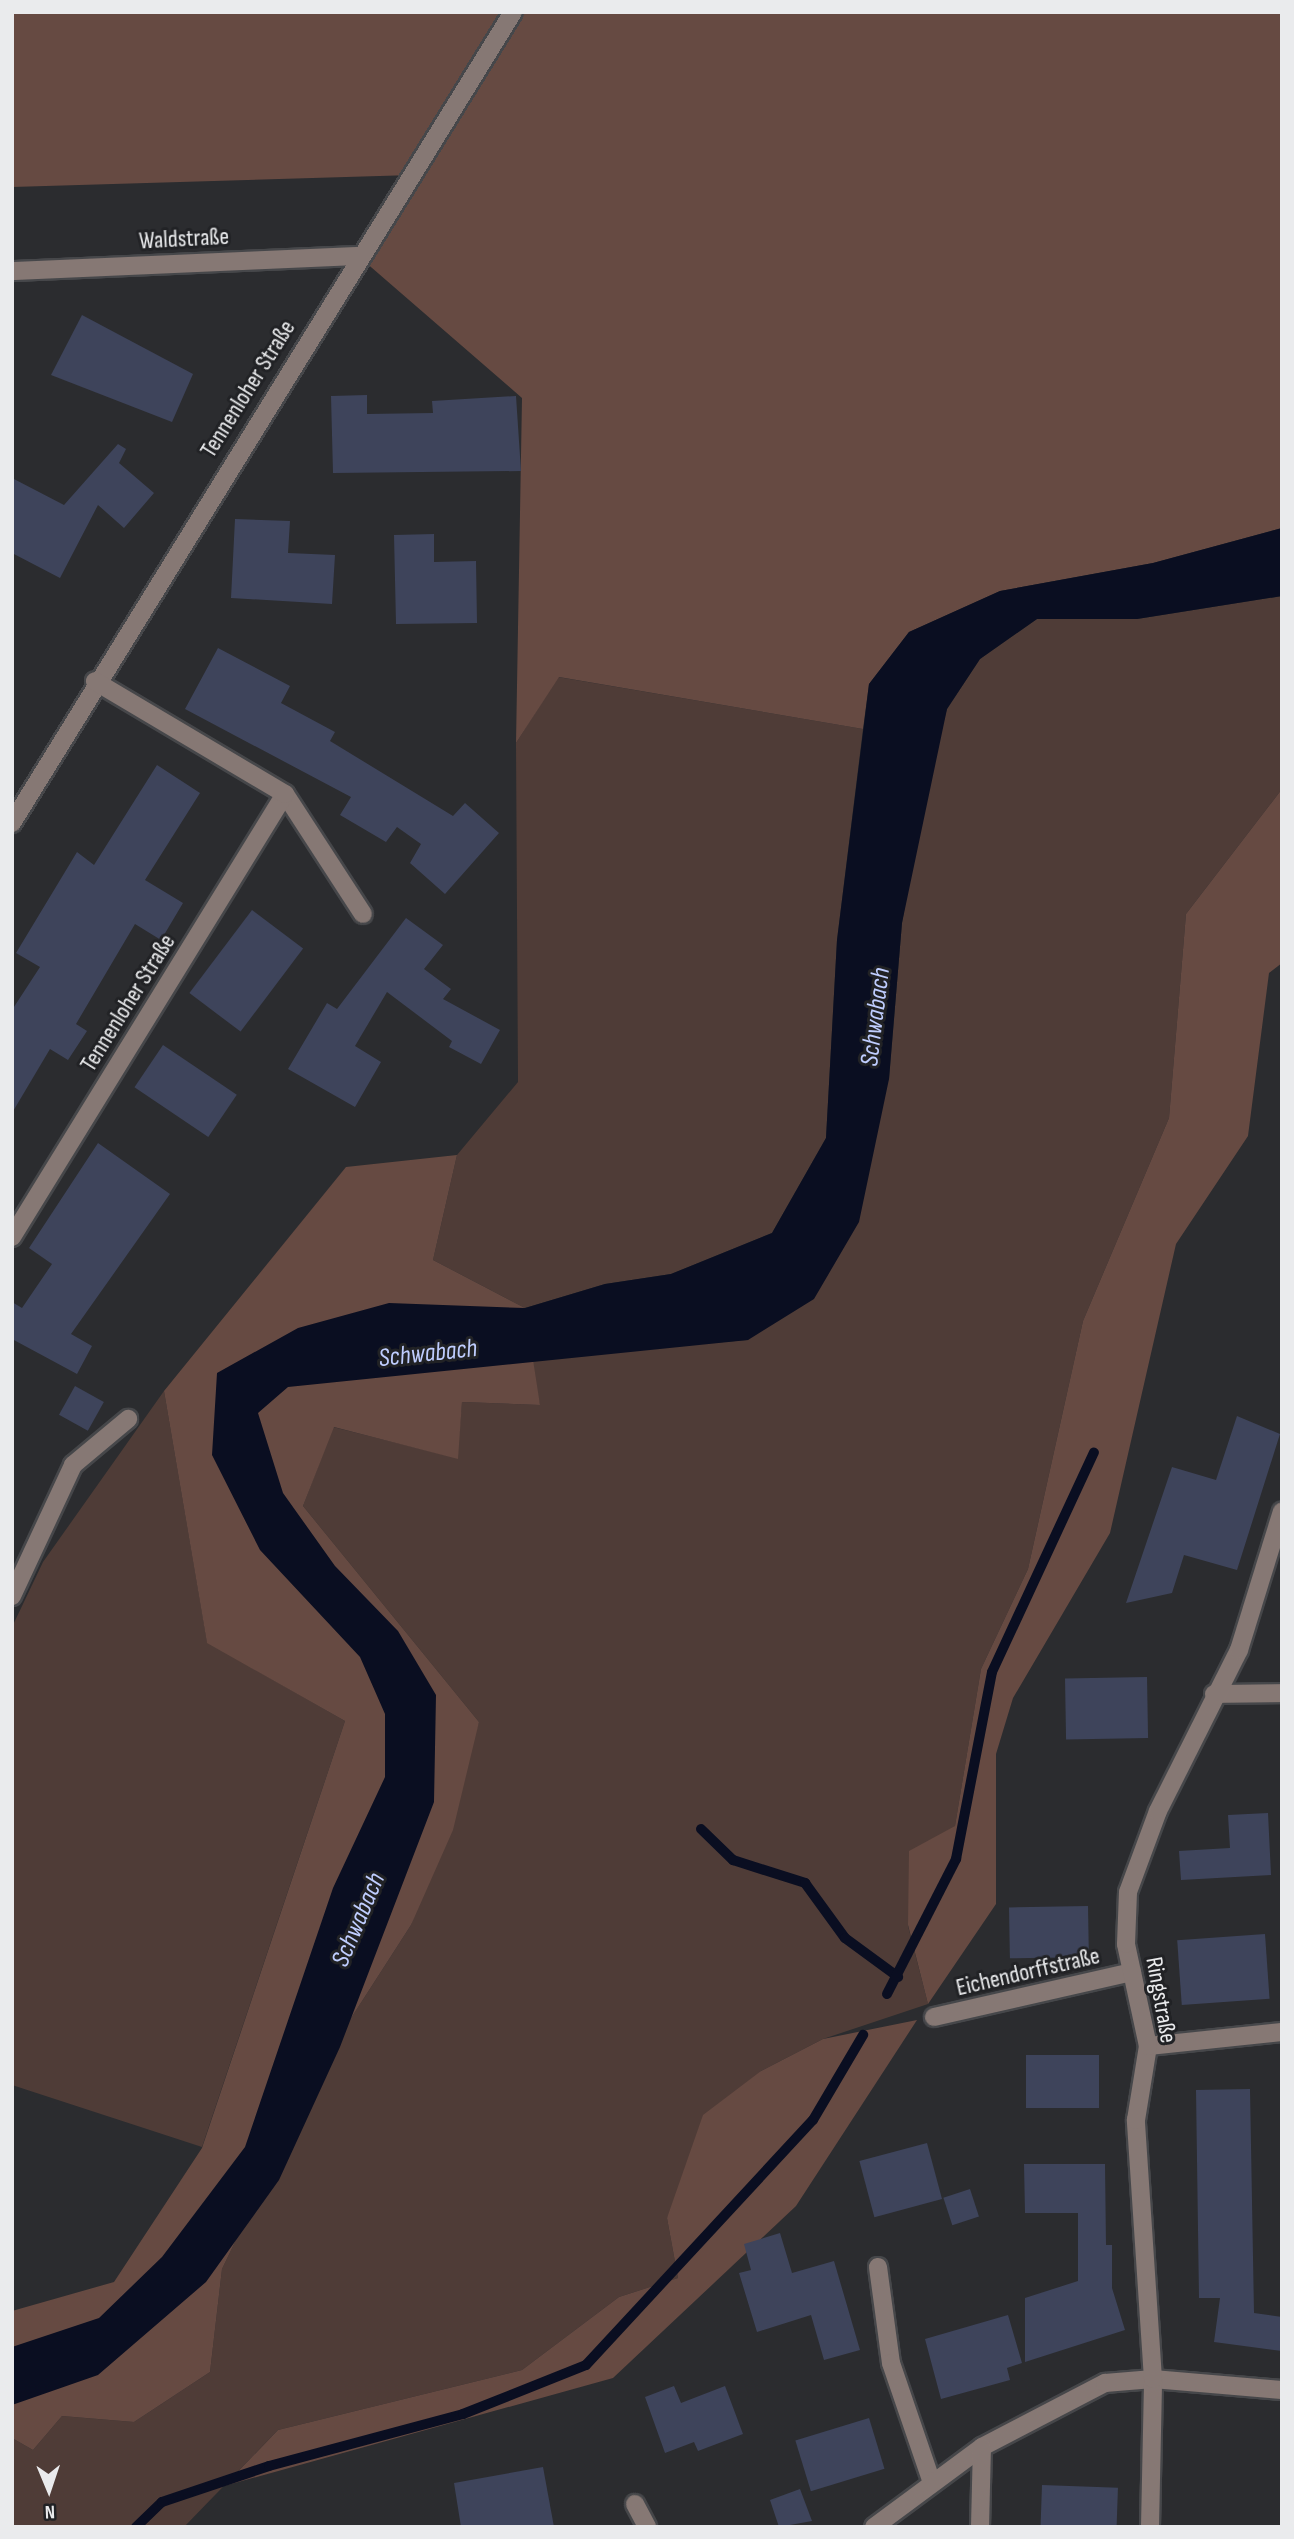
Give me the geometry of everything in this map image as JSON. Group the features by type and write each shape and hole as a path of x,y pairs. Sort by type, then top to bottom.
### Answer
{"street":[{"name":"Tennenloher Straße","path":"12,823 95,681 513,12"},
{"name":"Waldstraße","path":"12,271 359,256"},
{"path":"95,681 285,794 363,914"},
{"name":"Tennenloher Straße","path":"12,1237 285,794"},
{"path":"12,1596 73,1465 128,1419"},
{"name":"Ringstraße","path":"1150,2527 1153,2379 1136,2120 1148,2046 1132,1972 1128,1892 1214,1694 1239,1650 1282,1511"},
{"path":"1214,1694 1282,1693"},
{"name":"Eichendorffstraße","path":"934,2017 1132,1972"},
{"path":"1148,2046 1282,2032"},
{"path":"878,2267 891,2363 931,2480"},
{"path":"874,2527 931,2480 982,2448 1105,2382 1153,2379 1282,2390"},
{"path":"980,2527 982,2448"},
{"path":"635,2504 647,2527"}],"shaded area":[{"path":"12,12 1282,12 1282,528 1153,563 1000,591 909,632 869,684 863,729 559,677 516,743 522,398 364,261 413,175 12,187"},
{"path":"1282,596 1282,789 1186,914 1169,1118 1083,1321 1028,1569 981,1669 955,1826 908,1926 928,2004 823,2039 761,2071 667,2218 678,2278 619,2297 522,2370 278,2430 184,2527 12,2527 12,2438 33,2450 62,2416 134,2422 210,2372 222,2269 317,2071 411,1925 479,1722 303,1506 333,1427 457,1458 462,1402 540,1405 528,1358 748,1340 889,1079 902,923 923,801 947,709 980,659 1037,619 1137,619"},
{"path":"558,677 863,729 837,940 826,1138 772,1233 671,1274 605,1284 525,1308 433,1260 457,1155 518,1082 516,743"},
{"path":"1282,789 1282,963 1269,973 1248,1136 1176,1244 1110,1533 1013,1698 996,1754 996,1904 928,2004 908,1925 909,1851 955,1826 981,1669 1028,1569 1083,1321 1169,1118 1186,914"},
{"path":"457,1155 433,1260 525,1308 540,1405 462,1402 458,1459 334,1427 303,1506 479,1722 453,1830 411,1925 317,2071 222,2269 210,2372 134,2422 62,2416 33,2450 12,2438 12,2311 114,2282 202,2148 345,1721 207,1643 164,1391 346,1167"},
{"path":"164,1391 207,1642 345,1721 202,2147 12,2085 12,1627 43,1562"},
{"path":"917,2020 796,2206 613,2378 224,2486 278,2430 522,2370 619,2297 678,2278 667,2218 703,2115 761,2071 823,2039"}],"water":[{"name":"Schwabach","path":"1282,528 1282,596 1137,619 1037,619 980,659 947,709 902,923 889,1079 859,1222 814,1299 748,1340 288,1387 258,1413 283,1493 335,1566 398,1631 436,1695 434,1802 340,2047 279,2180 206,2282 98,2375 12,2405 12,2347 99,2318 162,2257 245,2147 333,1888 385,1777 385,1714 360,1657 260,1550 212,1455 217,1373 298,1328 389,1303 525,1308 605,1284 671,1274 772,1233 826,1138 837,940 869,684 909,632 1000,591 1153,563"}],"building":[{"path":"82,315 193,374 172,422 51,375"},
{"path":"367,395 367,414 433,413 432,401 516,396 521,471 333,473 331,396"},
{"path":"118,444 126,449 119,463 154,493 124,528 98,505 60,578 12,553 12,478 64,505"},
{"path":"235,519 290,521 288,553 335,555 332,604 231,598"},
{"path":"434,534 434,562 476,561 477,623 396,624 394,535"},
{"path":"218,648 290,686 281,703 335,732 330,741 453,816 465,803 499,833 445,894 410,863 421,844 397,827 386,842 340,815 351,797 185,709"},
{"path":"157,765 200,793 145,880 183,903 161,940 135,924 76,1024 87,1031 68,1060 50,1049 12,1113 12,1010 40,967 16,953 77,852 94,865"},
{"path":"252,910 303,949 241,1032 189,993"},
{"path":"406,918 443,945 424,969 451,989 443,999 500,1030 481,1064 449,1047 452,1041 387,992 355,1046 381,1062 355,1107 288,1069 327,1003 337,1009"},
{"path":"163,1045 237,1095 208,1137 134,1087"},
{"path":"98,1143 170,1194 71,1334 92,1346 77,1374 12,1339 12,1302 22,1308 52,1264 29,1248"},
{"path":"75,1386 104,1402 88,1431 59,1415"},
{"path":"1237,1416 1280,1434 1237,1570 1184,1555 1172,1593 1126,1603 1172,1467 1216,1480"},
{"path":"1147,1677 1148,1738 1066,1739 1065,1678"},
{"path":"1268,1813 1271,1875 1181,1880 1179,1851 1230,1848 1228,1815"},
{"path":"1088,1906 1089,1957 1010,1958 1009,1907"},
{"path":"1265,1934 1270,1999 1182,2005 1177,1940"},
{"path":"1026,2055 1099,2055 1099,2108 1026,2108"},
{"path":"1250,2089 1254,2313 1282,2317 1282,2351 1214,2342 1220,2298 1199,2298 1196,2090"},
{"path":"927,2143 942,2199 874,2217 859,2161"},
{"path":"1024,2164 1105,2164 1106,2245 1112,2245 1112,2288 1125,2330 1025,2362 1025,2298 1078,2281 1078,2213 1025,2213"},
{"path":"970,2189 979,2217 952,2225 943,2198"},
{"path":"780,2233 792,2273 834,2261 860,2350 824,2360 811,2315 757,2332 739,2273 751,2270 744,2244"},
{"path":"1008,2315 1022,2363 1007,2368 1010,2380 941,2399 925,2339"},
{"path":"674,2386 681,2403 725,2386 743,2434 698,2451 694,2442 665,2453 645,2397"},
{"path":"869,2418 884,2469 811,2491 795,2441"},
{"path":"543,2467 554,2527 461,2527 454,2483"},
{"path":"1042,2485 1118,2488 1117,2527 1041,2527"},
{"path":"800,2489 812,2521 779,2527 770,2500"}],"waterway":[{"path":"887,1994 956,1859 992,1672 1094,1452"},
{"path":"701,1829 733,1860 805,1883 845,1938 898,1977"},
{"path":"136,2527 162,2502 269,2466 463,2414 586,2365 813,2120 863,2035"}]}
